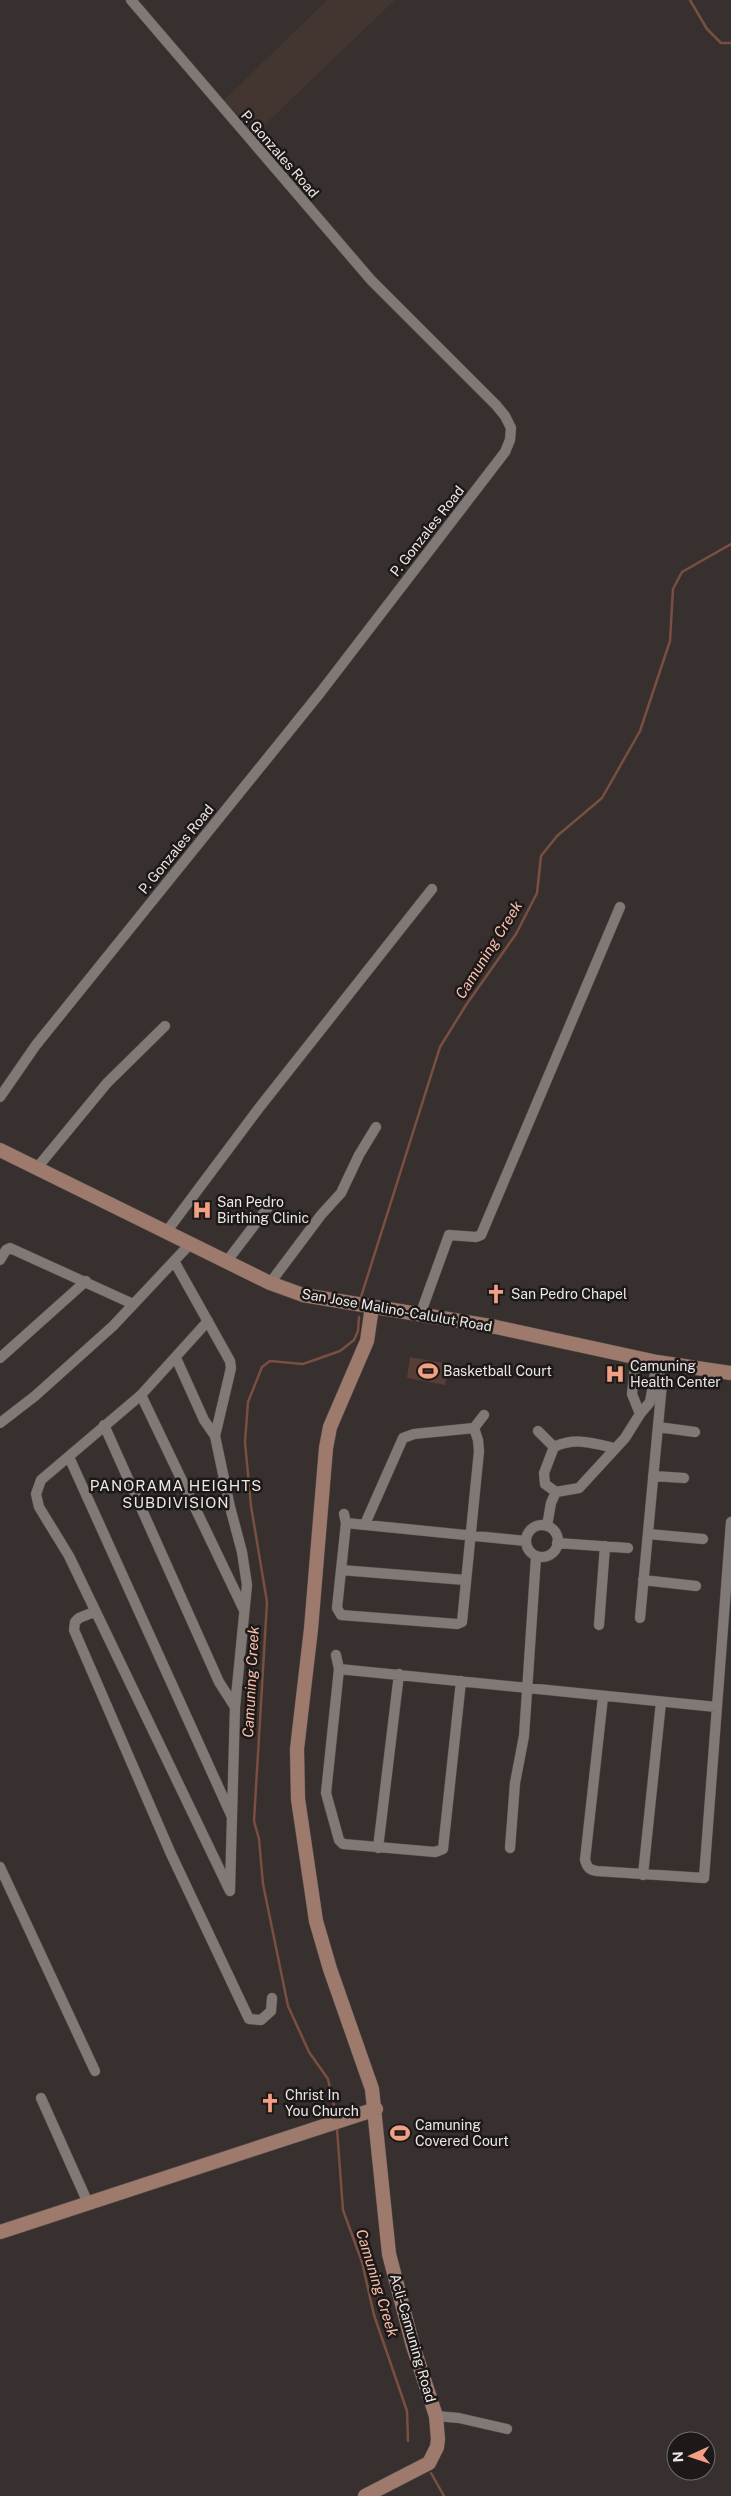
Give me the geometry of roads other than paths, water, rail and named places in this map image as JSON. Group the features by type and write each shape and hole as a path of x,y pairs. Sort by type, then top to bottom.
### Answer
{"street":[{"name":"P. Gonzales Road","path":"0,1097 36,1046 320,693 474,496 505,452 510,440 509,423 496,405 371,280 131,0"},
{"path":"167,1231 259,1108 432,889"},
{"path":"420,1315 449,1235 481,1235 620,907"},
{"path":"36,1169 107,1082 165,1026"},
{"path":"270,1283 321,1215 341,1193 359,1155 376,1128"},
{"name":"San Jose Malino-Calulut Road","path":"0,1150 270,1283 303,1295 496,1327 660,1362 731,1373"},
{"path":"227,1261 272,1202"},
{"path":"0,1423 35,1396 84,1352 191,1243"},
{"path":"0,1260 6,1250 10,1248 133,1304"},
{"path":"174,1261 230,1361 231,1368 215,1436"},
{"path":"0,1358 86,1281"},
{"name":"Acli-Camuning Road","path":"365,2496 429,2463 437,2447 436,2416 413,2346 389,2254 378,2159 376,2109 368,2074 330,1968 316,1921 298,1799 296,1766 311,1629 326,1448 330,1427 367,1341 372,1307"},
{"path":"176,1358 204,1420 215,1436 242,1552 247,1585 235,1707 230,1891 94,1612 69,1556 40,1506 36,1494 41,1480 141,1395 208,1322"},
{"path":"636,1357 632,1394 640,1414"},
{"path":"614,1448 578,1440 564,1442 554,1447 544,1473 545,1484 556,1492 579,1488 595,1472 614,1448 625,1438 650,1402 660,1362"},
{"path":"640,1618 658,1427 660,1362"},
{"path":"141,1395 245,1611"},
{"path":"365,1524 403,1438 414,1434 474,1428 484,1415"},
{"path":"104,1426 219,1682 235,1707"},
{"path":"658,1427 695,1432"},
{"path":"474,1428 479,1451 470,1534 465,1580 464,1619 458,1624 341,1615 337,1608 345,1518 365,1524 470,1534 526,1541"},
{"path":"538,1431 554,1447"},
{"path":"69,1457 232,1818"},
{"path":"653,1476 684,1478"},
{"path":"547,1526 551,1503 556,1492"},
{"path":"603,1697 585,1860 590,1870 704,1878 731,1522"},
{"path":"510,1848 515,1782 524,1736 536,1557 528,1549 526,1541 532,1528 547,1526 556,1534 557,1543 554,1551 548,1555 536,1557"},
{"path":"648,1534 703,1538"},
{"path":"557,1543 628,1548"},
{"path":"599,1625 605,1546"},
{"path":"341,1570 465,1580"},
{"path":"643,1580 696,1586"},
{"path":"94,1612 75,1622 74,1630 171,1854 249,2019 261,2020 268,2014 271,2011 272,1998"},
{"path":"336,1655 339,1669 326,1800 340,1843 435,1852 443,1849 461,1681"},
{"path":"339,1669 716,1707"},
{"path":"378,1848 399,1674"},
{"path":"643,1875 661,1702"},
{"path":"0,1867 3,1884 95,2071"},
{"path":"42,2098 88,2203"},
{"path":"0,2232 376,2109"},
{"path":"436,2416 459,2418 508,2429"}],"waterway":[{"name":"Camuning Creek","path":"690,0 707,29 721,43 731,43"},
{"name":"Camuning Creek","path":"360,1300 440,1047 466,1005 516,934 537,893 541,856 557,836 602,798 640,731 670,641 673,589 682,572 731,544"},
{"name":"Camuning Creek","path":"335,2111 328,2079 309,2052 288,2006 263,1884 259,1839 254,1821 267,1602 251,1506 245,1442 248,1402 262,1367 270,1361 303,1364 340,1351 354,1340 358,1331 359,1317"},
{"name":"Camuning Creek","path":"337,2129 343,2210 362,2262 374,2315 407,2411 408,2441"},
{"path":"431,2473 444,2496"}],"place":[{"name":"San Pedro Birthing Clinic","path":"202,1210"},
{"name":"San Pedro Chapel","path":"496,1294"},
{"name":"Basketball Court","path":"428,1371"},
{"name":"Camuning Health Center","path":"615,1374"},
{"name":"Christ In You Church","path":"270,2103"},
{"name":"Camuning Covered Court","path":"400,2133"}],"district":[{"name":"PANORAMA HEIGHTS SUBDIVISION","path":"176,1494"}]}
